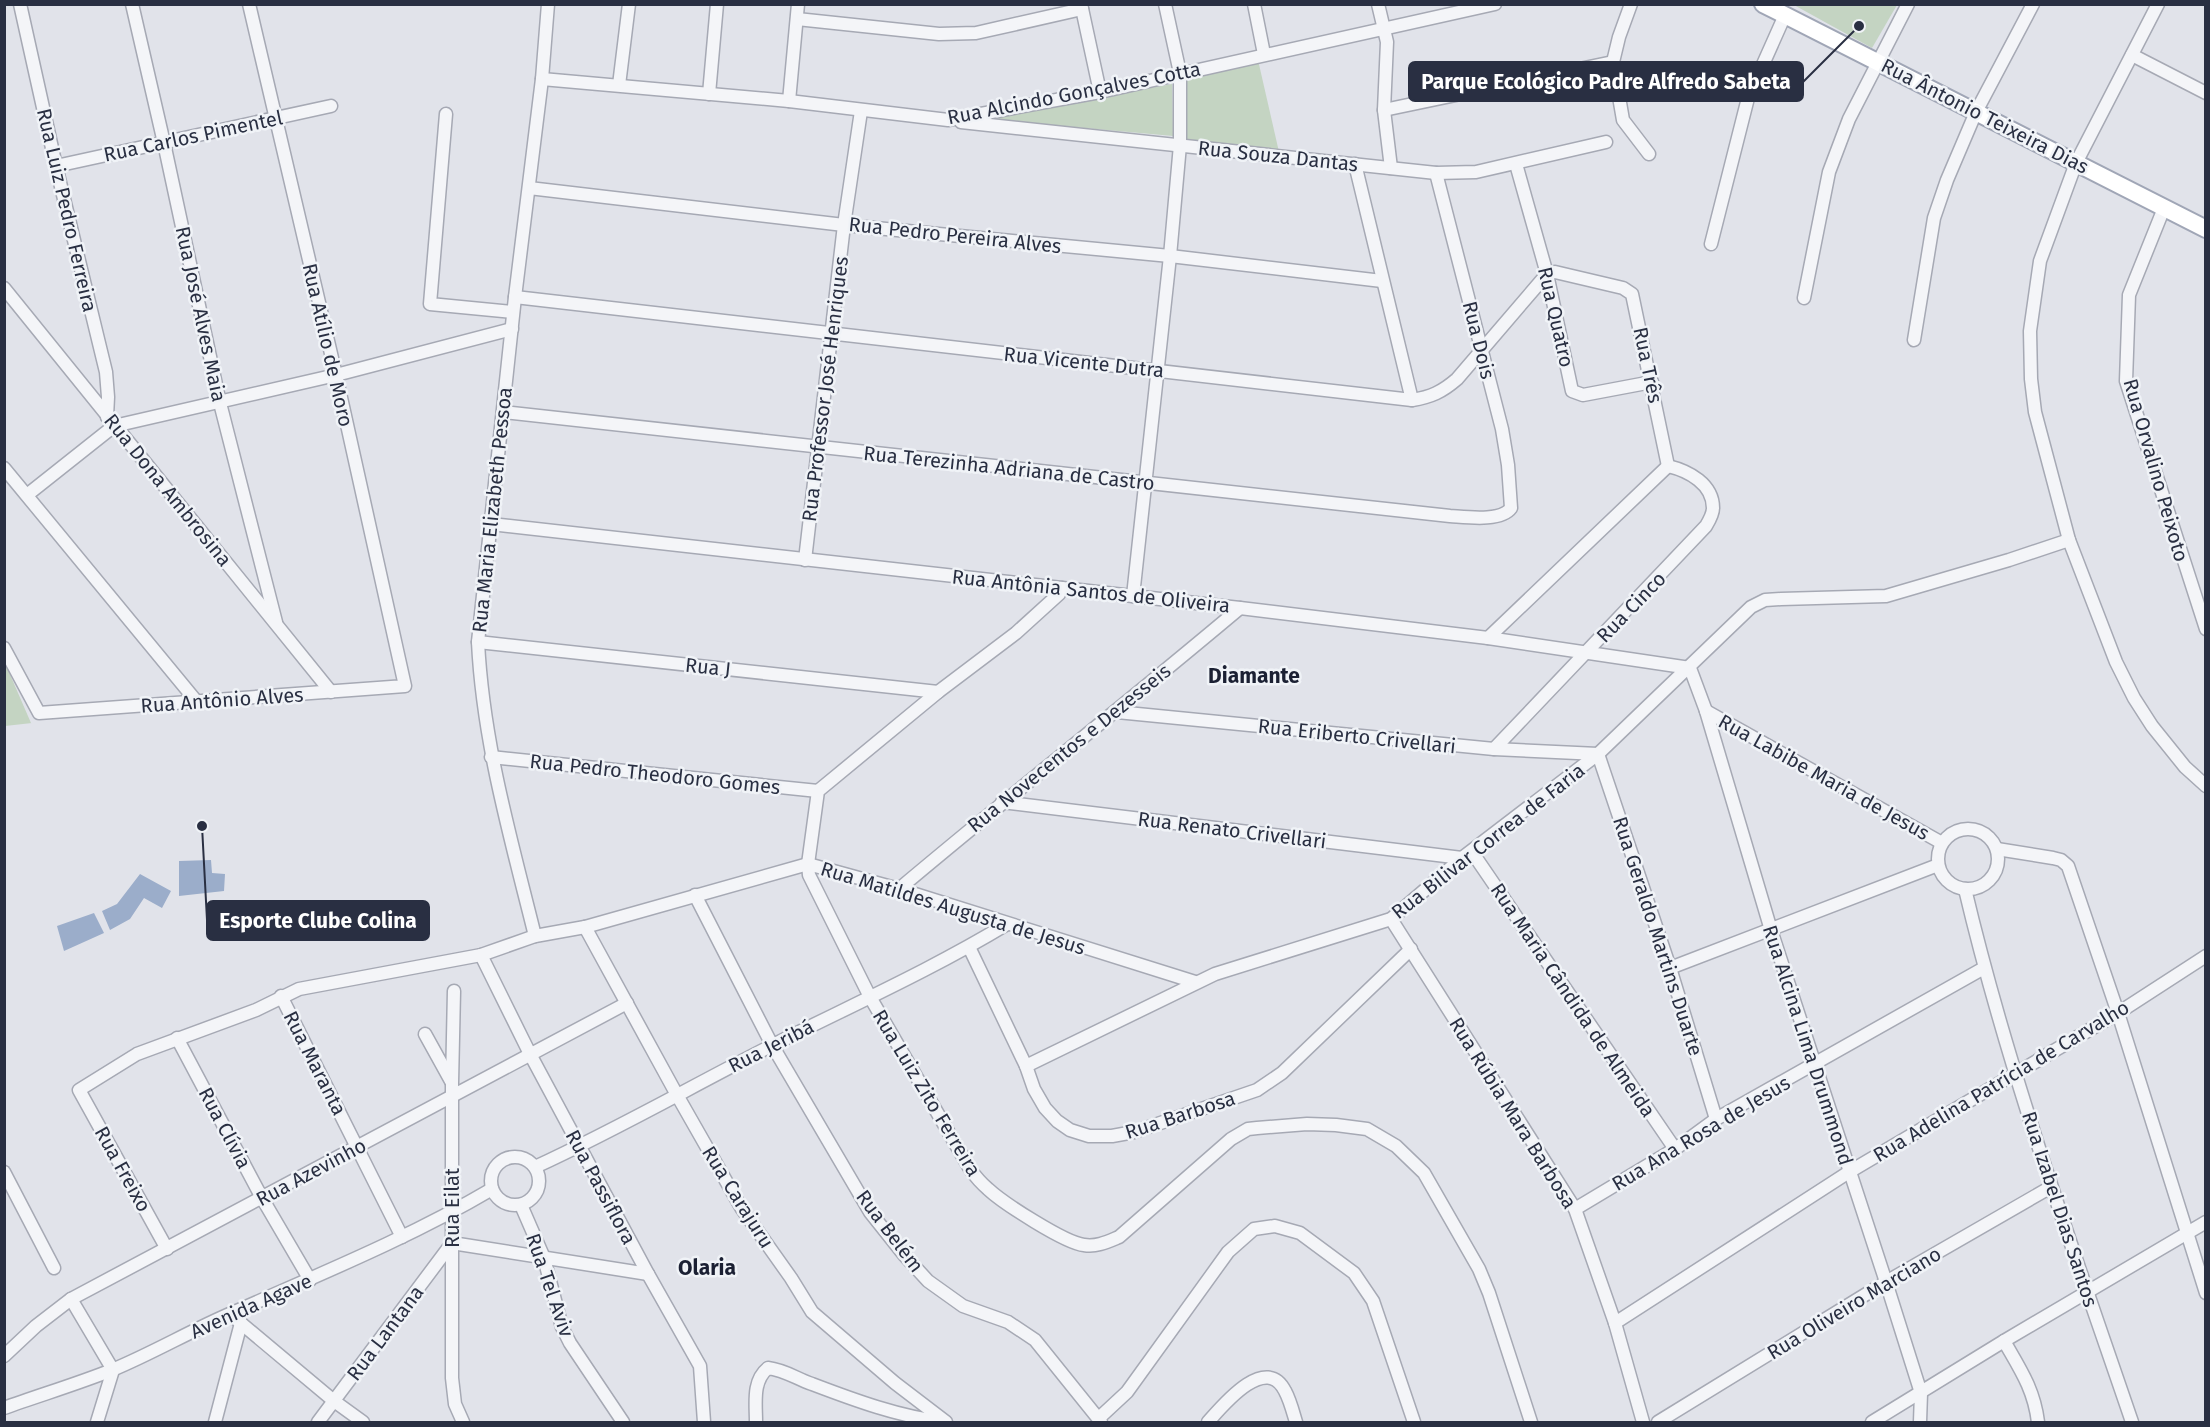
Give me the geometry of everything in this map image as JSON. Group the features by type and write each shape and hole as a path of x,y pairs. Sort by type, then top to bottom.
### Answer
{"main road":[{"name":"Rua Ântonio Teixeira Dias","path":"1763,4 2205,229"}],"street":[{"name":"Rua Luiz Pedro Ferreira","path":"20,4 56,166 106,372 111,422"},
{"name":"Rua José Alves Maia","path":"132,4 220,403 276,622"},
{"name":"Rua Atílio de Moro","path":"249,4 336,375 405,687"},
{"name":"Rua Maria Elizabeth Pessoa","path":"535,936 491,757 480,688 478,642 513,312 542,79 548,4"},
{"path":"619,85 629,4"},
{"path":"708,94 717,4"},
{"path":"789,101 798,4"},
{"path":"1133,596 1180,145 1180,73 1165,4"},
{"path":"1254,4 1264,54"},
{"path":"1378,4 1387,42 1384,110 1391,168"},
{"name":"Rua Alcindo Gonçalves Cotta","path":"542,79 789,101 948,120 1100,92 1495,4"},
{"path":"1631,4 1613,62 1623,120 1649,154"},
{"path":"1804,298 1829,172 1849,119 1908,4"},
{"path":"1914,340 1934,218 1976,112 2033,4"},
{"path":"2158,4 2076,163 2040,261 2033,301 2029,349 2035,412 2069,540 2116,662 2134,698 2152,726 2178,759 2205,786"},
{"path":"797,19 939,34 976,33 1082,7 1100,92"},
{"path":"1711,244 1748,98 1785,15"},
{"path":"2132,55 2205,93"},
{"path":"1384,110 1613,62"},
{"name":"Rua Carlos Pimentel","path":"56,166 331,106"},
{"name":"Rua Professor José Henriques","path":"805,560 844,225 861,111"},
{"path":"446,114 430,304 513,312"},
{"name":"Rua Souza Dantas","path":"948,120 1436,173 1476,172 1606,142"},
{"path":"1355,164 1412,400 1427,398 1442,392 1483,349 1547,274"},
{"name":"Rua Quatro","path":"1516,164 1547,274 1572,391 1582,395 1652,382"},
{"name":"Rua Dois","path":"1436,173 1504,438 1511,508"},
{"name":"Rua Pedro Pereira Alves","path":"529,188 844,225 1170,256 1382,281"},
{"name":"Rua Orvalino Peixoto","path":"2164,208 2128,295 2126,381 2205,628"},
{"name":"Rua Três","path":"1547,274 1555,272 1623,288 1632,294 1668,466"},
{"name":"Rua Dona Ambrosina","path":"4,288 331,692"},
{"name":"Rua Vicente Dutra","path":"515,297 1412,400"},
{"path":"27,495 111,422 220,403 512,329"},
{"name":"Rua Terezinha Adriana de Castro","path":"503,412 1450,516 1504,515 1511,508"},
{"path":"1488,638 1668,466"},
{"name":"Rua Cinco","path":"1494,749 1706,526 1714,510 1710,492 1694,476 1681,469 1668,466"},
{"path":"4,468 197,702"},
{"name":"Rua Antônia Santos de Oliveira","path":"491,524 1239,608 1488,638 1690,668"},
{"name":"Rua Bilivar Correa de Faria","path":"1026,1066 1195,982 1391,919 1467,855 1598,754 1751,607 1765,600 1886,596 1972,576 2069,540"},
{"path":"808,864 818,791 938,692 1016,633 1059,594 1062,588"},
{"name":"Rua Novecentos e Dezesseis","path":"899,889 1002,802 1116,712 1239,608"},
{"name":"Rua J","path":"478,642 938,692"},
{"name":"Rua Antônio Alves","path":"4,648 39,713 405,687"},
{"name":"Rua Alcina Lima Drummond","path":"1690,668 1706,711 1770,930 1921,1393 1920,1422"},
{"name":"Rua Labibe Maria de Jesus","path":"1706,711 1941,843"},
{"name":"Rua Eriberto Crivellari","path":"1116,712 1494,749 1598,754"},
{"name":"Rua Geraldo Martins Duarte","path":"1598,754 1670,968 1716,1119"},
{"name":"Rua Pedro Theodoro Gomes","path":"491,757 818,791"},
{"name":"Rua Renato Crivellari","path":"1002,802 1467,855"},
{"path":"1966,829 1985,834 1997,849 1997,869 1985,885 1965,890 1947,882 1941,874 1937,858 1941,843 1956,831 1966,829"},
{"path":"1997,849 2053,858 2061,860 2068,866 2118,1013 2205,1293"},
{"name":"Rua Maria Cândida de Almeida","path":"1467,855 1675,1149"},
{"name":"Rua Matildes Augusta de Jesus","path":"281,996 321,984 481,956 535,936 585,927 808,864 899,889 1195,982"},
{"name":"Rua Luiz Zito Ferreira","path":"808,864 809,875 870,997 969,1168 989,1191 1024,1215 1080,1245 1102,1244 1119,1237 1239,1133 1257,1128 1307,1124 1336,1125 1367,1130 1396,1146 1424,1173 1479,1269 1531,1422"},
{"path":"1670,968 1938,865"},
{"name":"Rua Izabel Dias Santos","path":"1965,890 1984,968 2015,1073 2086,1292 2132,1422"},
{"name":"Rua Belém","path":"695,895 772,1045 870,1212 928,1281 963,1305 1008,1322 1035,1340 1100,1420"},
{"name":"Rua Rúbia Mara Barbosa","path":"1391,919 1575,1209 1615,1323 1643,1422"},
{"name":"Rua Jeribá","path":"535,1167 969,947 1007,924"},
{"name":"Rua Carajuru","path":"585,927 741,1209 791,1278 812,1312 895,1383 947,1422"},
{"name":"Rua Barbosa","path":"969,947 1026,1066 1034,1089 1045,1108 1057,1121 1070,1130 1089,1136 1112,1136 1134,1132 1257,1090 1282,1073 1411,949"},
{"name":"Rua Passiflora","path":"481,956 530,1054 700,1366 704,1422"},
{"name":"Rua Adelina Patrícia de Carvalho","path":"1615,1323 1849,1172 2118,1013 2205,956"},
{"name":"Rua Ana Rosa de Jesus","path":"1575,1209 1675,1149 1716,1119 1984,968"},
{"name":"Rua Eilat","path":"454,991 452,1378 455,1404 463,1422"},
{"name":"Rua Maranta","path":"79,1090 137,1054 246,1014 281,996 402,1237"},
{"name":"Rua Azevinho","path":"4,1356 36,1326 71,1299 358,1147 452,1089 530,1054 627,1003"},
{"path":"425,1034 452,1089"},
{"name":"Rua Clívia","path":"177,1038 262,1198 310,1280"},
{"name":"Rua Freixo","path":"79,1090 167,1248"},
{"path":"507,1158 522,1158 535,1167 539,1174 538,1190 534,1197 521,1205 506,1204 495,1195 492,1189 492,1174 495,1167 507,1158"},
{"path":"4,1172 54,1268"},
{"name":"Rua Oliveiro Marciano","path":"1658,1422 1886,1282 2051,1187"},
{"name":"Avenida Agave","path":"4,1408 112,1370 402,1237 452,1213 492,1189"},
{"name":"Rua Tel Aviv","path":"521,1205 544,1258 562,1328 623,1422"},
{"path":"1872,1422 2205,1222"},
{"path":"1100,1420 1127,1392 1228,1252 1254,1229 1275,1226 1300,1233 1354,1273 1373,1301 1414,1422"},
{"path":"452,1243 648,1274"},
{"name":"Rua Lantana","path":"318,1422 452,1243"},
{"path":"71,1299 112,1370 97,1422"},
{"path":"230,1314 334,1401 363,1422"},
{"path":"215,1422 241,1323"},
{"path":"2004,1341 2036,1402 2038,1422"},
{"path":"756,1422 756,1389 760,1375 768,1368 781,1370 809,1383 925,1421 947,1422"},
{"path":"1208,1422 1222,1406 1250,1382 1263,1376 1275,1379 1285,1389 1296,1422"}],"green space":[{"path":"1794,5 1897,5 1872,48"},
{"path":"1258,60 1279,152 1185,142 1184,77"},
{"path":"1172,84 1173,136 985,119"},
{"path":"5,663 31,723 32,723 5,726"}],"water":[{"path":"211,860 212,873 225,874 224,891 179,896 179,861"},
{"path":"140,874 171,891 162,908 144,898 130,919 110,930 102,911 117,904"},
{"path":"94,913 104,933 64,951 57,926"}],"place":[{"name":"Parque Ecológico Padre Alfredo Sabeta","path":"1859,26"},
{"name":"Esporte Clube Colina","path":"202,826"}],"district":[{"name":"Diamante","path":"1254,676"},
{"name":"Olaria","path":"707,1268"}]}
